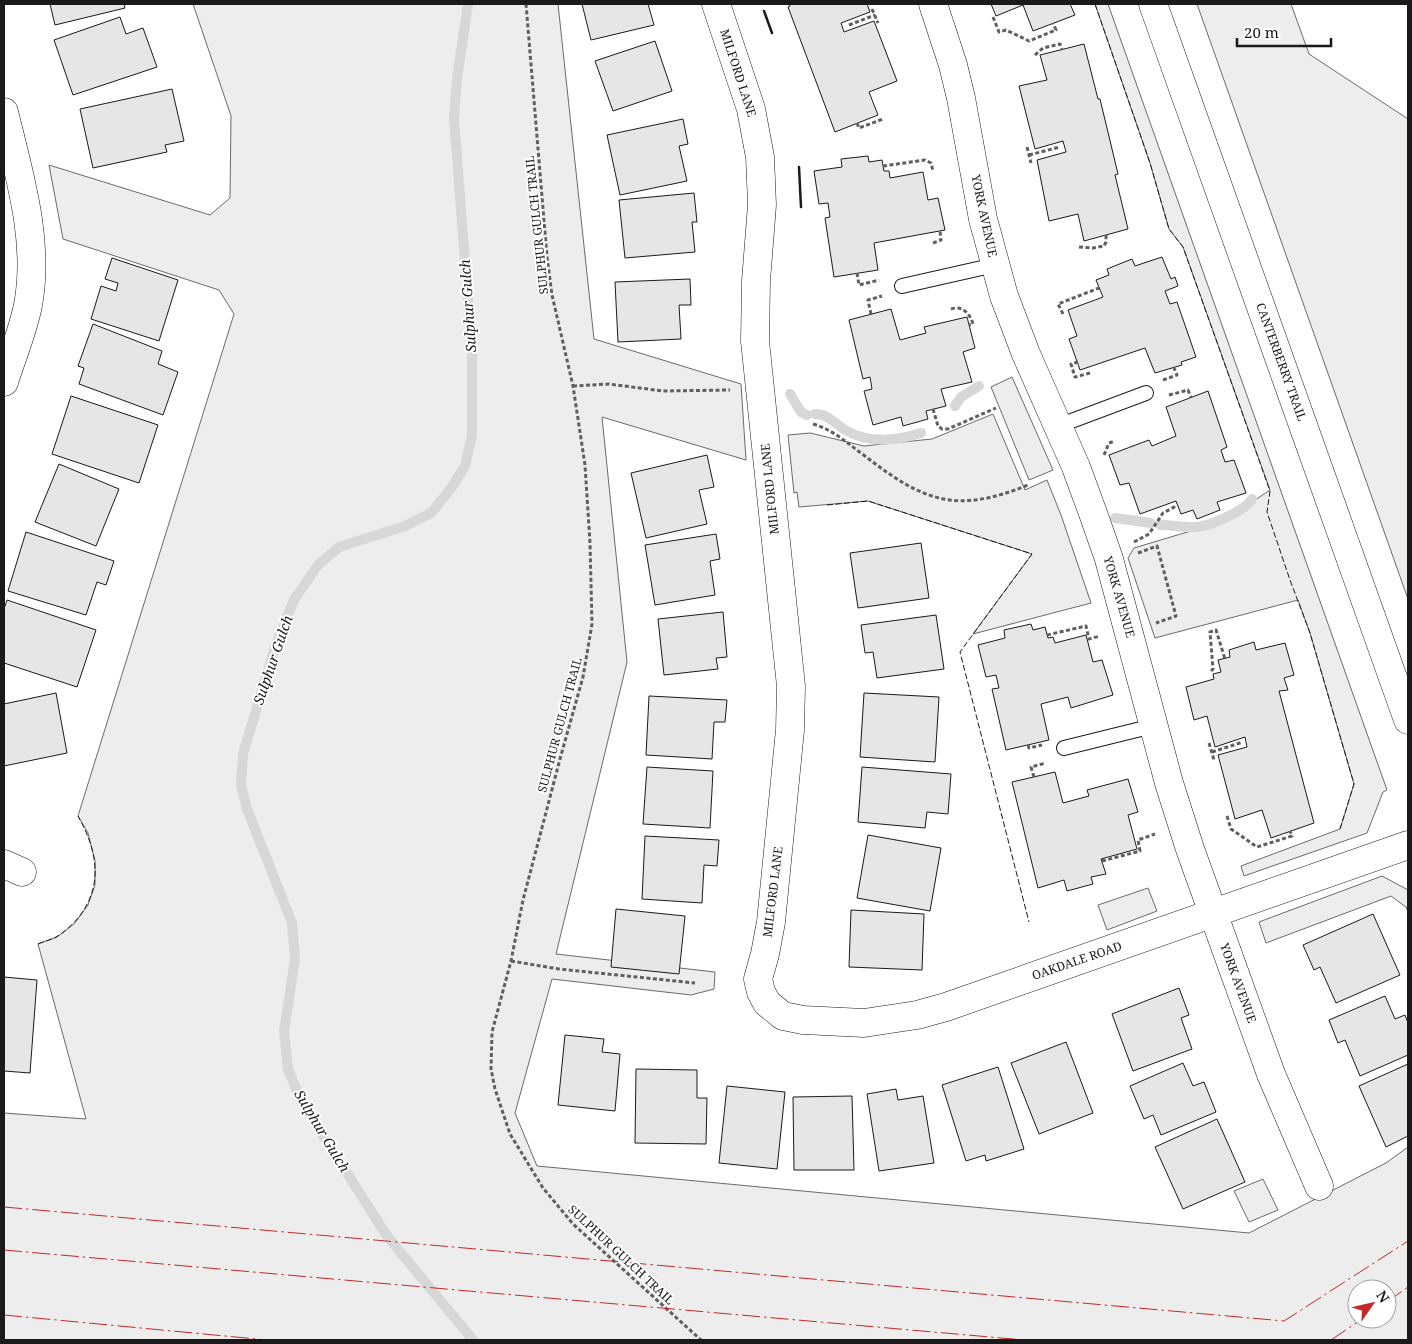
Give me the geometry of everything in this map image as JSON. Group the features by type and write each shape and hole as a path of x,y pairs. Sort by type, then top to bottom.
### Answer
{"street":[{"name":"MILFORD LANE","path":"716,4 751,109 760,157 762,205 756,281 755,341 791,686 790,730 771,922 758,979"},
{"name":"YORK AVENUE","path":"932,4 953,65 961,98 983,219 995,265 1013,320 1084,489 1109,559 1153,726 1190,848 1271,1074 1319,1186"},
{"name":"CANTERBERRY TRAIL","path":"1153,4 1408,720"},
{"path":"4,112 27,217 31,270 25,320 4,382"},
{"name":"OAKDALE ROAD","path":"758,979 761,992 767,1003 777,1012 790,1018 864,1023 917,1015 946,1007 1408,845"}],"lane":[{"path":"902,286 995,265"},
{"path":"1058,426 1146,393"},
{"path":"1064,748 1153,726"}],"path":[{"name":"SULPHUR GULCH TRAIL","path":"526,4 547,257 552,296 573,386 585,465 592,590 591,633 583,677 523,900 492,1032 492,1069 495,1089 510,1134 529,1168 558,1208 573,1224 701,1340"},
{"path":"872,9 878,23"},
{"path":"849,25 875,15"},
{"path":"993,16 999,32 1006,30 1029,41 1056,30 1053,23"},
{"path":"1035,55 1043,48 1060,44 1062,50"},
{"path":"857,123 859,128 883,119"},
{"path":"1027,147 1031,163"},
{"path":"1029,155 1060,147"},
{"path":"883,166 925,160 931,163 933,171"},
{"path":"933,243 941,240 940,231"},
{"path":"1079,247 1094,248 1104,246 1106,235"},
{"path":"857,273 859,285 878,280"},
{"path":"1063,314 1058,304 1099,288"},
{"path":"871,314 868,300 882,296"},
{"path":"951,309 960,309 971,316 973,324 969,325"},
{"path":"1078,362 1071,364 1076,377 1090,373"},
{"path":"573,386 608,384 663,391 739,390"},
{"path":"934,409 938,426 942,429 948,429 996,408"},
{"path":"813,424 824,427 842,438 898,481 928,495 962,501 979,501 1004,495 1028,485"},
{"path":"1105,460 1103,454 1109,443 1115,441"},
{"path":"1128,545 1149,534 1163,513 1178,505"},
{"path":"1132,554 1157,546 1176,616 1152,624 1154,630"},
{"path":"1047,635 1086,626 1089,639 1101,636"},
{"path":"1211,670 1213,669 1210,632 1216,630 1225,659"},
{"path":"1212,752 1243,742"},
{"path":"1209,743 1214,760"},
{"path":"1227,816 1231,829 1257,846 1292,836 1290,832"},
{"path":"1102,861 1140,851 1138,840 1156,834"},
{"path":"510,961 559,969 695,983"}],"shaded area":[{"path":"193,4 558,4 594,339 741,384 746,460 602,417 627,662 556,954 715,972 714,989 691,995 552,979 515,1113 537,1166 1249,1233 1386,1163 1408,1147 1408,1340 4,1340 4,1113 86,1119 38,944 57,937 74,924 88,905 95,885 95,861 88,833 78,816 234,314 219,290 63,239 49,165 210,215 230,198 231,116"},
{"path":"1095,4 1108,4 1387,790 1383,792 1367,833 1244,876 1241,866 1340,829 1354,784 1310,633 1298,600 1155,638 1128,558 1134,548 1224,521 1270,490 1183,247 1169,229 1150,163"},
{"path":"1197,4 1291,4 1309,54 1408,119 1408,599"},
{"path":"1012,377 1053,470 1029,480 991,387"},
{"path":"993,414 1025,490 1047,480 1091,603 973,634 1032,554 868,501 799,507 797,492 794,493 788,435 810,433 864,446 932,439"},
{"path":"1382,876 1408,890 1408,912 1406,907 1391,896 1266,943 1259,922"},
{"path":"1148,888 1157,911 1107,930 1098,905"},
{"path":"1263,1179 1278,1210 1249,1222 1234,1191"}],"building":[{"path":"50,4 124,4 125,8 55,25"},
{"path":"582,4 648,4 654,25 591,40"},
{"path":"789,4 867,4 870,12 841,23 844,32 874,21 897,81 869,92 878,115 835,132 788,7 790,6"},
{"path":"991,4 1070,4 1075,15 1033,31 1023,5 996,16"},
{"path":"120,17 126,34 143,28 157,67 73,95 54,40"},
{"path":"655,41 672,91 613,111 595,61"},
{"path":"1084,44 1098,99 1100,99 1118,174 1115,175 1128,229 1084,241 1078,214 1049,221 1037,160 1066,152 1063,141 1035,149 1019,86 1047,80 1040,55"},
{"path":"172,89 184,141 165,145 167,152 93,168 80,109"},
{"path":"683,119 688,144 679,146 687,181 620,195 607,135"},
{"path":"868,156 869,162 882,160 884,171 889,171 890,178 923,172 928,200 938,198 945,230 874,243 878,270 834,277 825,218 830,217 828,203 819,204 814,171 842,167 841,159"},
{"path":"694,193 697,222 692,222 695,252 625,258 619,200"},
{"path":"1162,257 1171,279 1175,277 1178,286 1165,291 1170,304 1177,302 1196,357 1181,362 1182,365 1155,373 1145,348 1080,370 1069,339 1077,336 1068,310 1103,297 1096,280 1109,275 1107,269 1132,259 1135,266"},
{"path":"112,258 178,280 159,341 91,319 101,286 116,291 118,283 105,279"},
{"path":"690,279 691,305 679,305 681,339 618,342 615,282"},
{"path":"891,309 900,340 926,333 924,327 967,317 975,348 963,352 972,382 941,389 946,406 926,411 928,419 903,426 901,417 873,425 864,391 872,389 870,377 863,379 849,320"},
{"path":"93,324 162,351 158,364 178,372 163,415 79,384 84,368 78,366"},
{"path":"1208,391 1227,447 1221,450 1225,462 1234,460 1246,493 1217,502 1220,510 1197,519 1193,510 1181,514 1176,501 1140,514 1129,483 1120,485 1109,455 1149,440 1152,446 1176,436 1166,407"},
{"path":"71,396 158,425 139,483 52,454"},
{"path":"707,455 714,487 699,490 707,524 646,538 631,473"},
{"path":"59,464 119,489 96,546 35,522"},
{"path":"26,532 114,561 106,585 97,582 86,615 8,591"},
{"path":"716,534 720,559 710,561 715,595 655,605 645,545"},
{"path":"921,543 929,598 858,608 850,553"},
{"path":"7,600 96,630 77,687 4,663 4,609"},
{"path":"723,612 727,657 716,658 718,669 664,675 658,619"},
{"path":"936,615 944,669 877,678 873,652 865,653 861,625"},
{"path":"1031,624 1033,630 1045,627 1048,638 1053,637 1055,643 1086,635 1093,662 1102,660 1113,695 1071,708 1068,697 1041,704 1049,740 1006,750 992,689 999,688 996,675 986,677 978,645 1005,638 1004,630"},
{"path":"1254,642 1256,650 1285,643 1294,675 1284,678 1288,690 1279,691 1314,823 1271,838 1262,810 1235,819 1218,755 1247,747 1245,737 1215,747 1207,716 1194,720 1186,687 1214,679 1213,674 1221,672 1218,660 1230,657 1229,650"},
{"path":"56,693 67,753 4,766 4,704"},
{"path":"864,693 939,697 935,762 860,757"},
{"path":"649,696 727,700 725,722 714,722 712,759 646,755"},
{"path":"647,767 713,771 710,828 643,824"},
{"path":"862,767 951,774 948,814 927,812 925,828 858,822"},
{"path":"1055,772 1063,803 1089,796 1087,790 1128,779 1138,812 1128,815 1137,849 1101,859 1106,874 1091,877 1093,884 1067,891 1064,880 1038,888 1012,782"},
{"path":"868,835 941,848 930,911 857,898"},
{"path":"645,836 719,840 717,866 704,865 702,903 642,899"},
{"path":"616,909 685,916 679,974 611,967"},
{"path":"851,910 924,914 922,970 849,967"},
{"path":"1373,914 1400,975 1336,1003 1320,967 1314,970 1303,945"},
{"path":"4,977 37,980 30,1073 4,1071"},
{"path":"1179,988 1189,1015 1181,1018 1192,1049 1133,1071 1112,1014"},
{"path":"1385,996 1395,1019 1405,1015 1408,1023 1408,1055 1360,1076 1345,1040 1338,1043 1329,1020"},
{"path":"565,1035 604,1039 602,1052 620,1054 615,1111 558,1105"},
{"path":"1066,1042 1093,1113 1039,1134 1011,1063"},
{"path":"1183,1063 1193,1086 1204,1082 1216,1112 1161,1135 1153,1115 1144,1119 1130,1086"},
{"path":"1408,1064 1408,1136 1386,1147 1359,1086"},
{"path":"998,1067 1024,1149 986,1161 985,1155 966,1161 942,1085"},
{"path":"636,1069 697,1070 697,1098 707,1098 706,1144 635,1143"},
{"path":"727,1086 785,1092 777,1169 719,1163"},
{"path":"896,1089 898,1100 923,1096 934,1163 879,1171 867,1094"},
{"path":"852,1096 854,1170 794,1170 793,1097"},
{"path":"1217,1119 1245,1182 1183,1209 1155,1147"}],"waterway":[{"name":"Sulphur Gulch","path":"468,4 457,78 454,118 472,353 472,435 465,466 452,487 431,513 405,526 339,547 318,565 294,600 276,644 243,754 241,785 247,809 292,923 295,959 284,1031 288,1069 301,1101 387,1236 473,1340"},
{"path":"955,406 961,397 979,386"},
{"path":"790,394 801,412 807,415"},
{"path":"815,414 827,417 845,430 864,438 883,440 921,433"},
{"path":"1160,525 1192,527 1210,524 1235,513 1252,499"},
{"path":"1115,518 1151,523"}],"fence":[{"path":"1095,4 1150,163 1169,229 1183,247 1270,491 1267,512 1310,633 1354,784 1340,829"},
{"path":"827,505 868,501 1032,554 960,652 1029,922"},
{"path":"38,944 63,933 79,917 87,905 92,892 95,880 93,854 90,841 78,816"}],"wall":[{"path":"764,11 772,33"},
{"path":"799,167 801,207"}],"power":[{"path":"4,1207 1284,1321 1408,1241"},
{"path":"4,1250 1024,1340"},
{"path":"1397,1295 1408,1287"},
{"path":"4,1315 267,1340"},
{"path":"1331,1340 1347,1329"}]}
